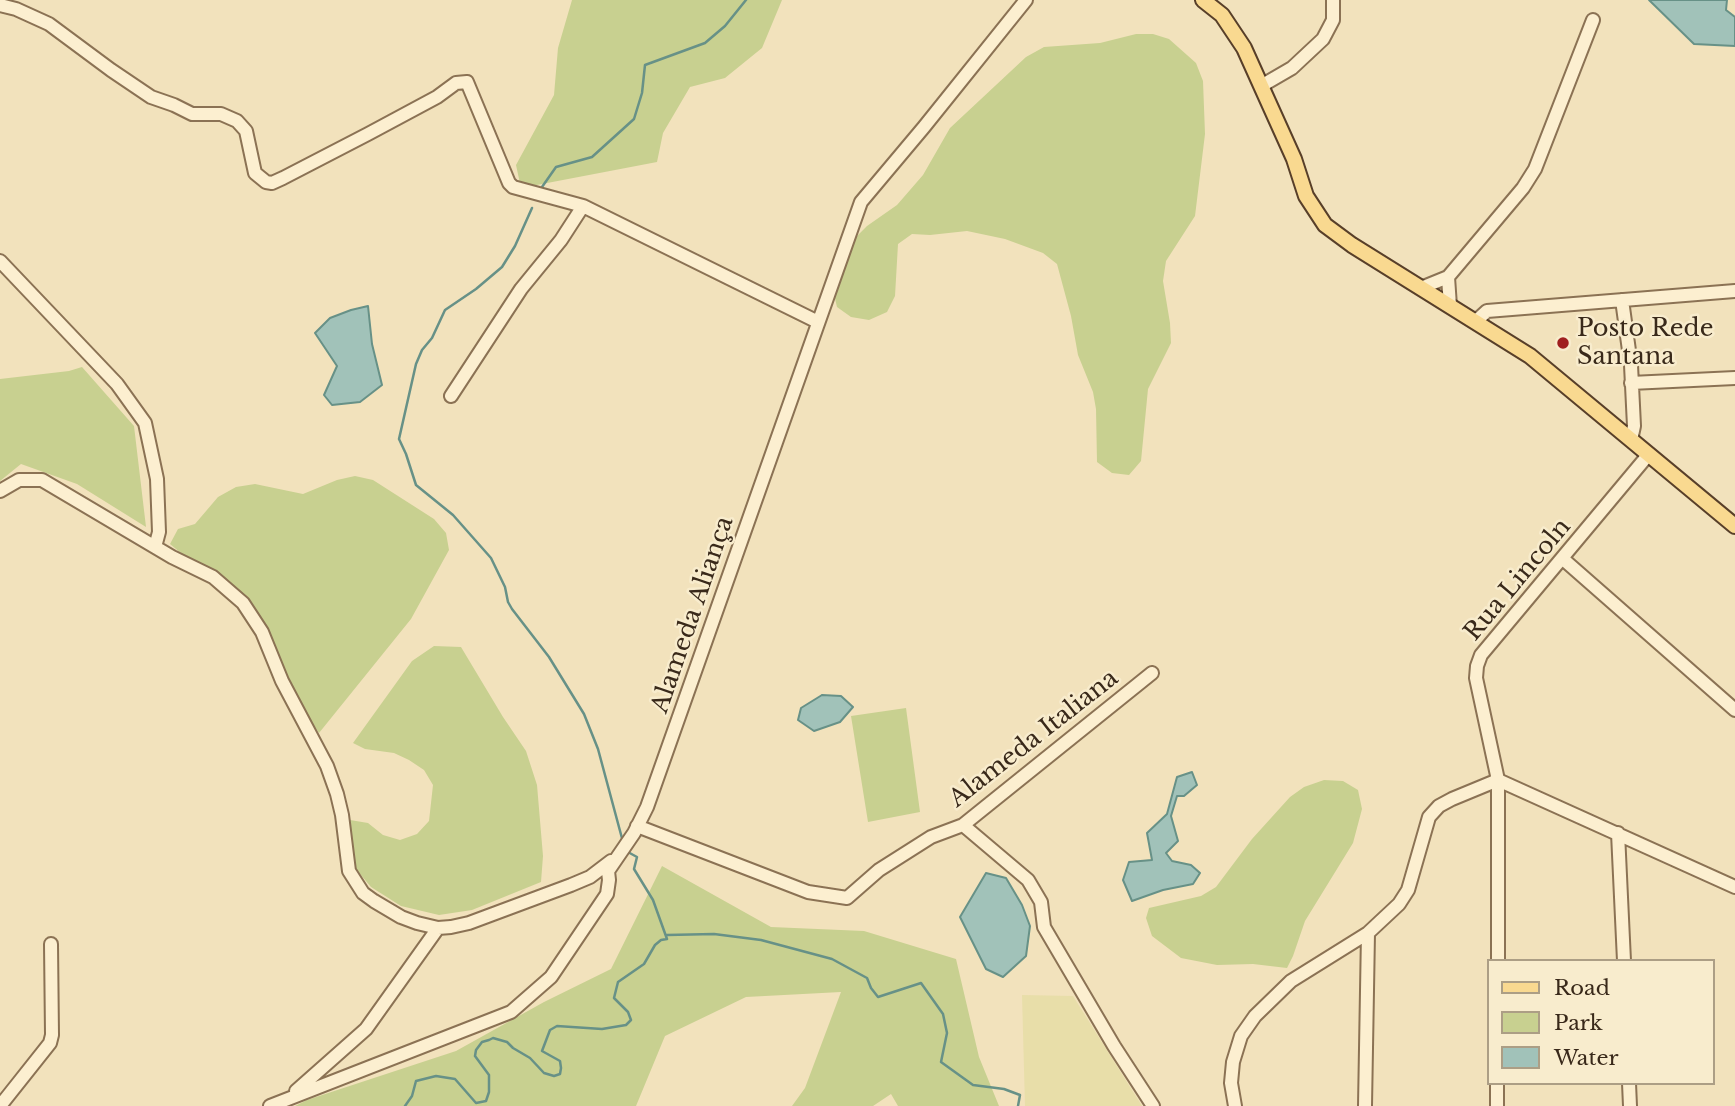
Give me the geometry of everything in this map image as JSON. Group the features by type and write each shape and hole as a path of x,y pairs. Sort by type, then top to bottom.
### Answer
{"main road":[{"path":"1203,0 1222,16 1244,48 1294,159 1306,196 1325,225 1352,245 1530,356 1735,526"}],"street":[{"name":"Alameda Aliança","path":"270,1106 510,1012 551,977 607,894 608,871 636,830 665,757 861,202 1026,0"},
{"path":"1261,86 1292,68 1323,39 1333,20 1333,0"},
{"path":"0,5 50,24 151,97 192,114 221,114 237,121 246,131 255,173 260,179 271,183 427,103 449,86 461,81 467,82 509,183 517,189 583,206 818,322"},
{"path":"1420,288 1448,277 1523,188 1535,169 1593,20"},
{"path":"450,396 521,289 561,240 583,206"},
{"path":"0,261 117,384 145,423 157,480 159,532 155,547"},
{"path":"1448,277 1450,306"},
{"path":"1475,321 1486,311 1735,291"},
{"path":"1622,300 1634,426 1631,440"},
{"path":"1631,383 1735,378"},
{"name":"Rua Lincoln","path":"1498,959 1498,780 1476,678 1477,666 1482,655 1649,454"},
{"path":"0,491 19,480 42,480 155,547 213,577 243,603 257,622 282,681 333,783 342,815 349,871 363,894 401,917 438,928 469,923 590,877 622,852"},
{"path":"1563,559 1735,710"},
{"name":"Alameda Italiana","path":"636,830 808,892 847,898 879,870 921,844 963,825 1152,673"},
{"path":"1235,1106 1231,1083 1233,1062 1241,1037 1255,1016 1291,981 1368,933 1399,904 1408,890 1429,817 1439,806 1452,799 1498,780 1735,887"},
{"path":"963,825 1028,880 1041,902 1044,927 1114,1046 1153,1106"},
{"path":"1618,833 1624,959"},
{"path":"291,1096 366,1029 438,928"},
{"path":"1365,1106 1368,933"},
{"path":"0,1106 50,1044 51,944"},
{"path":"1497,1085 1497,1106"},
{"path":"1629,1085 1630,1106"}],"shaded area":[{"path":"1022,995 1073,996 1142,1106 1025,1106"}],"green space":[{"path":"572,0 782,0 762,48 725,78 690,87 663,133 657,162 521,188 516,165 554,95 558,48"},
{"path":"1136,34 1153,34 1169,39 1196,63 1203,81 1205,134 1195,216 1166,261 1163,281 1171,343 1148,389 1141,461 1129,475 1112,473 1097,462 1093,392 1078,355 1057,264 1043,253 1005,239 967,231 912,234 898,244 895,296 887,312 869,320 851,317 837,307 833,290 854,239 867,226 897,205 923,175 950,128 1026,57 1044,47 1100,43"},
{"path":"82,367 134,426 146,527 77,484 21,464 0,481 0,379"},
{"path":"355,476 373,480 434,519 446,533 449,550 411,619 319,733 302,708 258,617 170,544 178,529 195,524 218,497 236,487 255,484 303,494 337,480"},
{"path":"434,646 461,647 526,751 537,785 543,856 541,882 472,910 439,915 401,906 371,887 355,868 349,837 350,820 368,823 383,835 400,840 417,834 429,821 433,785 424,770 394,753 365,749 353,743 412,661"},
{"path":"906,708 920,812 868,822 851,716"},
{"path":"1324,780 1343,781 1358,790 1362,809 1353,843 1305,921 1287,968 1253,964 1217,965 1181,958 1152,936 1146,918 1149,908 1201,896 1216,887 1252,839 1290,797 1304,787"},
{"path":"662,866 771,927 864,931 956,959 979,1057 999,1106 898,1106 891,1094 873,1106 792,1106 805,1088 841,992 746,997 665,1036 636,1106 295,1106 456,1051 544,1002 611,969"}],"water":[{"path":"1649,0 1727,0 1726,10 1735,17 1735,46 1694,44"},
{"path":"368,306 372,344 382,385 360,402 332,405 324,395 337,366 315,333 330,318"},
{"path":"822,695 841,696 853,707 840,722 814,731 798,720 801,708"},
{"path":"1192,772 1197,785 1184,796 1177,796 1171,816 1178,841 1166,853 1172,861 1191,865 1200,873 1193,884 1163,890 1132,901 1123,880 1129,862 1152,860 1147,833 1167,814 1177,777"},
{"path":"986,873 1006,878 1022,905 1030,926 1026,956 1003,977 986,969 960,917"}],"waterway":[{"path":"542,187 556,167 592,157 634,119 642,93 645,65 705,43 725,26 746,0"},
{"path":"532,208 502,267 445,310 416,364 399,439 416,485 453,515 491,558 512,609 549,657 584,714 598,749 623,842"},
{"path":"405,1106 412,1096 416,1081 436,1076 455,1079 476,1103 486,1101 489,1075 475,1056 482,1042 493,1038 507,1042 530,1058 544,1073 554,1076 560,1074 560,1061 542,1051 550,1030 557,1026 602,1029 626,1025 631,1020 628,1012 614,998 618,982 644,964 655,945 667,939 653,900 634,869 637,857 626,851"},
{"path":"667,935 714,934 761,940 832,959 867,978 878,997 921,983 943,1014 947,1033 941,1062 973,1085 1004,1089 1020,1095 1018,1106"}],"place":[{"name":"Posto Rede Santana","path":"1563,343"}]}
